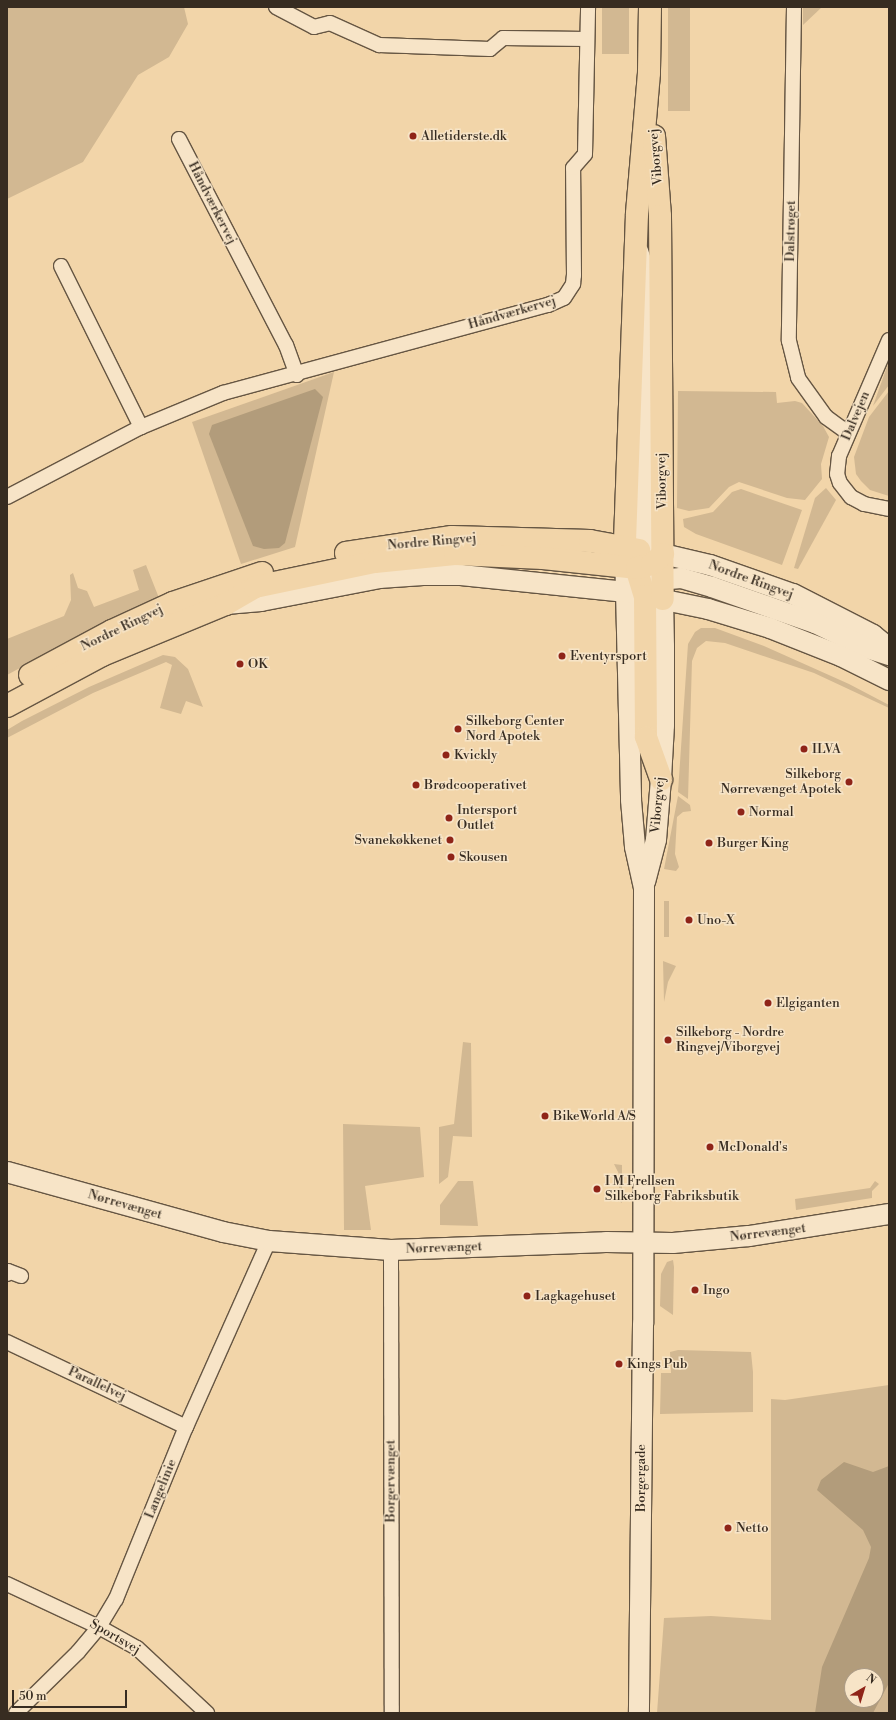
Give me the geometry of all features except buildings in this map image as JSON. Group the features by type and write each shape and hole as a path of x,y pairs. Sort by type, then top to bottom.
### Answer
{"main road":[{"name":"Viborgvej","path":"644,573 636,244 649,73 650,7"},
{"name":"Viborgvej","path":"644,573 660,216 649,73"},
{"name":"Nordre Ringvej","path":"7,689 112,631 173,603 254,574 375,547 452,537 590,541 644,573"},
{"name":"Nordre Ringvej","path":"7,706 36,688 102,655 226,604 255,587 374,562 455,554 543,558 644,573"},
{"path":"644,573 646,737 661,779"}],"street":[{"path":"276,7 314,27 330,23 379,45 490,49 503,38 588,39"},
{"name":"Håndværkervej","path":"7,497 140,427 224,393 297,375 548,305 564,298 571,288 574,275 573,168 585,154 588,7"},
{"name":"Dalstrøget","path":"794,7 789,341 798,378 826,417 848,433"},
{"name":"Håndværkervej","path":"179,139 286,345 297,375"},
{"path":"61,266 140,427"},
{"name":"Dalvejen","path":"889,340 838,456 837,468 840,483 846,492 864,504 889,509"},
{"name":"Nordre Ringvej","path":"644,573 710,565 793,594 874,635 889,648"},
{"path":"644,573 681,578 760,602 815,623 867,648 889,655"},
{"name":"Nordre Ringvej","path":"644,573 708,609 770,628 841,656 889,680"},
{"name":"Viborgvej","path":"644,573 631,718 631,800 635,847 644,888 644,1243"},
{"name":"Viborgvej","path":"644,888 656,840 661,779"},
{"name":"Nørrevænget","path":"7,1172 219,1231 270,1241 391,1250 606,1242 644,1243 747,1237 889,1214"},
{"name":"Langelinie","path":"16,1713 78,1652 99,1627 116,1599 186,1427 270,1241"},
{"name":"Borgergade","path":"639,1713 644,1243"},
{"name":"Borgervænget","path":"391,1250 392,1713"},
{"name":"Parallelvej","path":"7,1342 186,1427"},
{"name":"Sportsvej","path":"7,1584 99,1627 137,1648 207,1713"}],"shaded area":[{"path":"7,7 184,7 188,24 169,57 138,75 83,162 7,199"},
{"path":"602,7 629,7 629,54 602,54"},
{"path":"668,7 690,7 690,111 668,111"},
{"path":"803,7 822,7 803,25"},
{"path":"889,361 889,385 873,406"},
{"path":"334,372 295,547 241,564 192,422"},
{"path":"315,389 323,397 285,543 279,548 264,549 253,546 209,434 212,425"},
{"path":"678,391 776,392 777,403 795,401 802,403 823,426 829,437 821,464 822,479 805,500 787,498 739,482 729,487 709,508 689,511 677,508"},
{"path":"889,391 889,496 870,490 861,481 856,474 854,457 869,417"},
{"path":"826,488 836,500 798,569 794,568 815,498"},
{"path":"741,489 802,510 782,565 696,534 684,527 683,519 713,512 732,492"},
{"path":"146,565 159,598 99,625 7,675 7,639 64,616 71,600 70,575 73,573 78,588 87,591 94,607 139,590 133,570"},
{"path":"701,628 715,628 764,646 849,684 889,705 889,708 814,673 725,643 706,641 697,648 692,661 688,799 678,792 688,644 695,632"},
{"path":"163,655 175,657 188,669 203,707 186,701 181,714 160,708 172,665 166,662 93,693 7,738 7,730 22,721 89,687"},
{"path":"678,796 690,805 691,811 683,812 677,817 675,854 679,867 676,871 664,869"},
{"path":"664,901 669,901 669,937 664,937"},
{"path":"663,961 676,966 668,982 664,1002"},
{"path":"463,1042 471,1043 472,1137 453,1136 448,1177 439,1184 439,1127 454,1124"},
{"path":"343,1124 420,1127 424,1177 365,1186 371,1230 344,1230"},
{"path":"614,1164 622,1165 622,1203 619,1201 619,1174"},
{"path":"458,1181 473,1181 478,1226 440,1225 440,1205"},
{"path":"875,1181 879,1184 872,1191 872,1198 796,1210 795,1199 870,1188"},
{"path":"673,1260 673,1315 660,1306 661,1274 667,1262"},
{"path":"678,1350 751,1352 753,1372 753,1412 660,1414 661,1373 671,1373 670,1352"},
{"path":"889,1385 889,1713 657,1713 664,1618 711,1616 771,1620 771,1399 785,1400"},
{"path":"844,1462 873,1472 889,1466 889,1683 884,1692 884,1668 844,1668 844,1708 876,1708 873,1713 815,1713 822,1667 869,1558 871,1547 863,1530 817,1490 821,1480"}],"place":[{"name":"Alletiderste.dk","path":"413,136"},
{"name":"Eventyrsport","path":"562,656"},
{"name":"OK","path":"240,664"},
{"name":"Silkeborg Center Nord Apotek","path":"458,729"},
{"name":"ILVA","path":"804,749"},
{"name":"Kvickly","path":"446,755"},
{"name":"Silkeborg Nørrevænget Apotek","path":"849,782"},
{"name":"Brødcooperativet","path":"416,785"},
{"name":"Normal","path":"741,812"},
{"name":"Intersport Outlet","path":"449,818"},
{"name":"Svanekøkkenet","path":"450,840"},
{"name":"Burger King","path":"709,843"},
{"name":"Skousen","path":"451,857"},
{"name":"Uno-X","path":"689,920"},
{"name":"Elgiganten","path":"768,1003"},
{"name":"Silkeborg - Nordre Ringvej/Viborgvej","path":"668,1040"},
{"name":"BikeWorld A/S","path":"545,1116"},
{"name":"McDonald's","path":"710,1147"},
{"name":"I M Frellsen Silkeborg Fabriksbutik","path":"597,1189"},
{"name":"Ingo","path":"695,1290"},
{"name":"Lagkagehuset","path":"527,1296"},
{"name":"Kings Pub","path":"619,1364"},
{"name":"Netto","path":"728,1528"}]}
